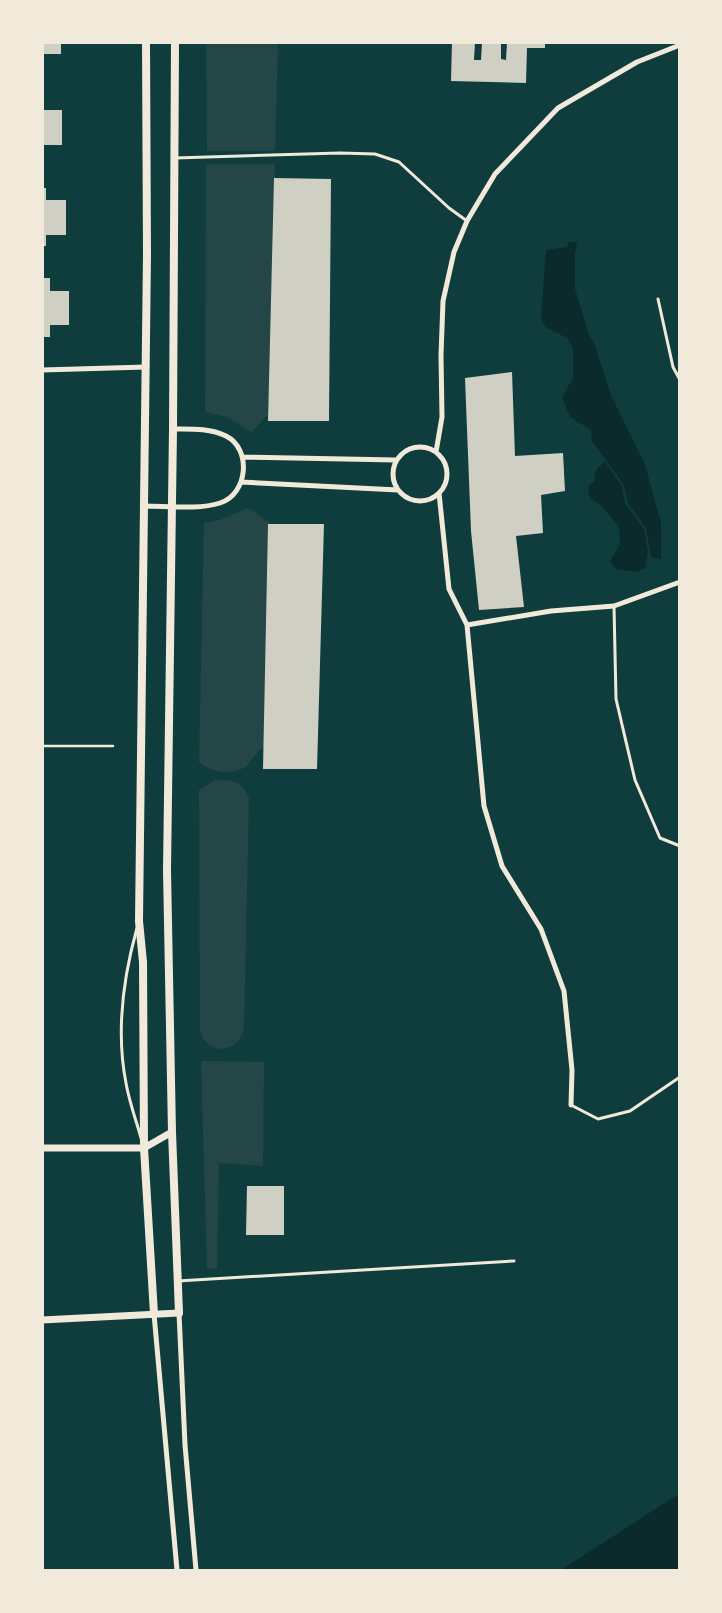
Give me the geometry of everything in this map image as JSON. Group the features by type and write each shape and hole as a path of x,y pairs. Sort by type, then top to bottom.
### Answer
{"main road":[{"path":"146,42 146,367 139,921 143,962 144,1148 154,1314"},
{"path":"175,42 174,429 167,870 172,1132 179,1313"}],"street":[{"path":"436,452 442,417 441,355 443,301 454,252 467,221 495,174 558,108 637,62 680,45"},
{"path":"42,370 146,367"},
{"path":"144,506 198,506 220,503 234,495 242,482 240,448 228,436 206,430 174,429"},
{"path":"414,447 425,447 436,452 444,460 447,471 445,483 439,493 430,500 418,501 407,498 398,490 392,476 396,460 403,452 414,447"},
{"path":"242,457 396,460"},
{"path":"242,482 398,490"},
{"path":"439,493 449,589 467,625 484,806 502,866 541,929 564,992 572,1070 572,1106"},
{"path":"467,625 551,611 614,606 680,582"},
{"path":"42,1148 144,1148 172,1132"},
{"path":"42,1320 179,1313 185,1445 196,1570"},
{"path":"154,1314 177,1570"}],"lane":[{"path":"174,158 340,153 375,154 399,162 449,208 467,221"},
{"path":"658,299 673,367 680,380"},
{"path":"614,606 616,699 636,780 660,838 680,846"},
{"path":"139,921 126,971 123,1068 126,1086 144,1148"},
{"path":"572,1106 598,1119 630,1111 680,1077"},
{"path":"178,1281 514,1261"}],"path":[{"path":"42,746 113,746"}],"shaded area":[{"path":"206,43 278,43 275,151 207,151"},
{"path":"206,164 275,164 268,415 251,432 227,417 205,412"},
{"path":"569,241 577,243 575,254 575,289 589,335 594,343 611,395 645,465 661,523 661,559 651,557 646,528 628,503 624,485 592,441 591,430 570,417 562,397 573,378 573,348 567,338 545,327 541,318 546,250 567,247"},
{"path":"605,462 622,486 625,503 644,529 648,551 645,568 637,572 616,569 610,561 620,544 619,527 601,505 592,500 588,493 588,486 595,481 597,470"},
{"path":"245,509 251,509 270,523 268,745 259,751 243,768 237,771 224,772 210,769 199,762 204,523 220,520"},
{"path":"215,780 231,781 240,785 249,798 244,1027 242,1035 237,1042 224,1048 216,1048 209,1045 204,1040 200,1031 199,790"},
{"path":"201,1061 264,1062 263,1166 219,1163 217,1268 207,1269"},
{"path":"677,1495 680,1499 679,1570 561,1570"}],"building":[{"path":"42,42 61,42 61,54 42,54"},
{"path":"452,42 475,42 474,60 481,60 482,43 501,44 501,59 506,60 507,42 545,42 545,48 527,48 526,83 451,81"},
{"path":"42,110 62,110 62,145 42,145"},
{"path":"274,178 331,179 329,421 268,421"},
{"path":"42,188 46,188 46,200 66,200 66,235 46,235 46,246 42,246"},
{"path":"42,278 50,278 50,291 69,291 69,325 50,325 50,337 42,337"},
{"path":"512,372 515,456 563,453 565,491 541,495 543,533 516,536 524,607 479,610 471,531 465,378"},
{"path":"268,524 324,524 317,769 263,769"},
{"path":"247,1186 284,1186 284,1235 246,1235"}]}
